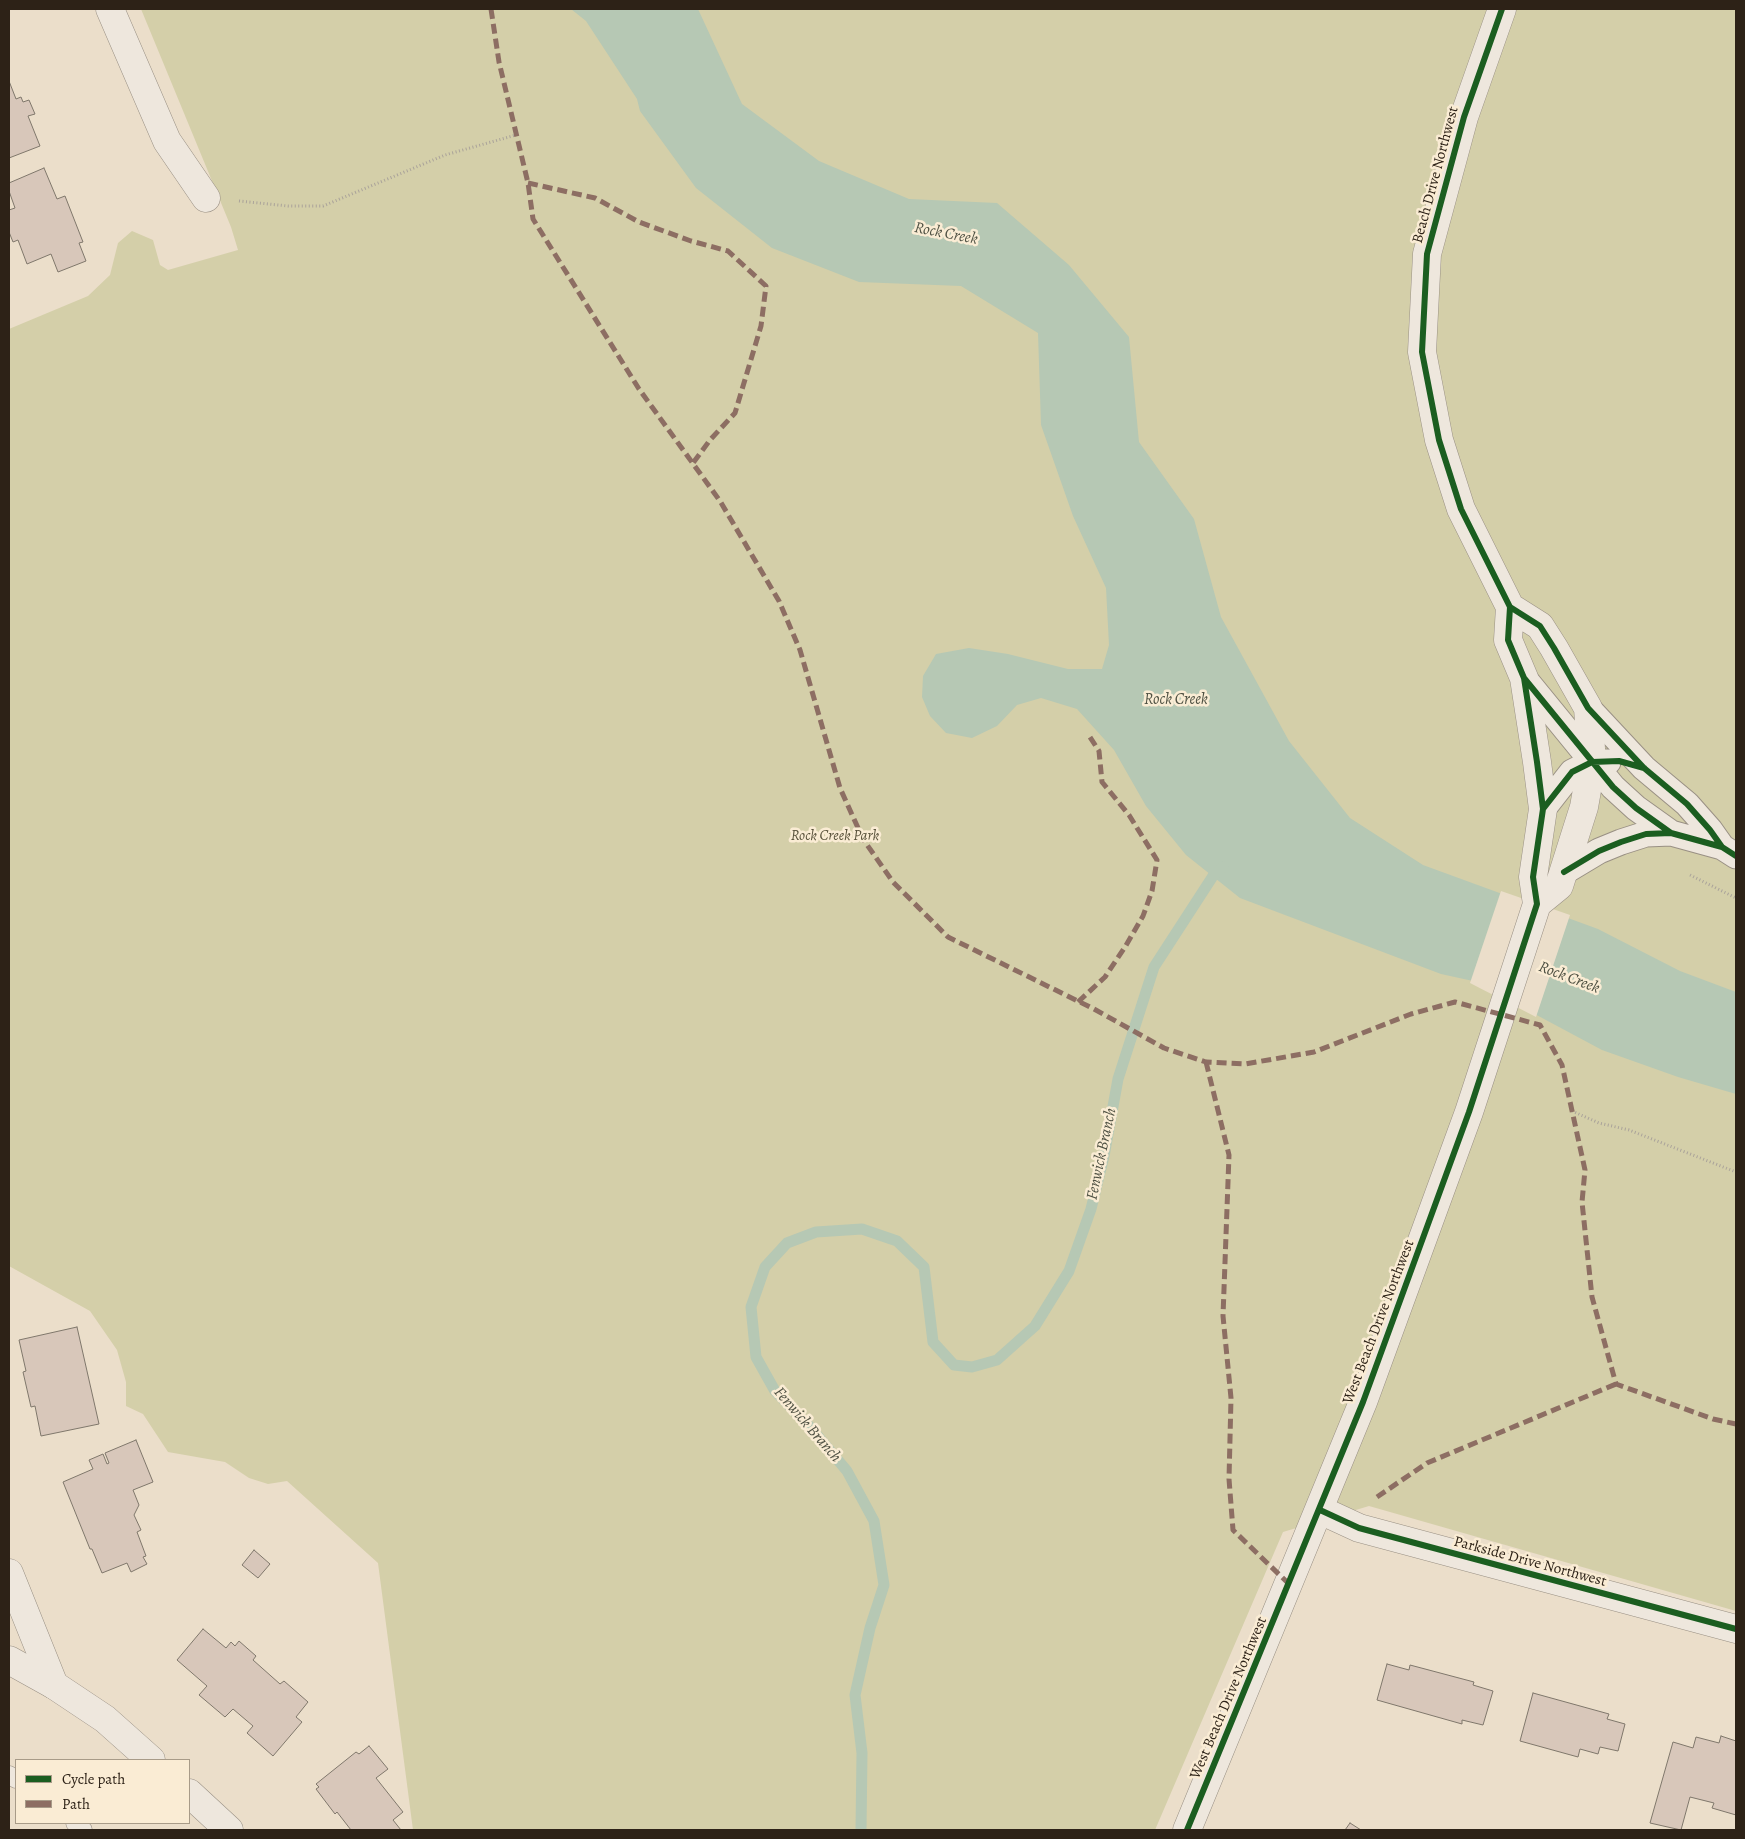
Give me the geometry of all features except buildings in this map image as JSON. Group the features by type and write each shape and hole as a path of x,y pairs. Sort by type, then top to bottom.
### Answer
{"street":[{"path":"110,9 167,141 206,198"},
{"name":"Beach Drive Northwest","path":"1502,9 1464,117 1427,254 1422,352 1439,440 1461,509 1510,607"},
{"path":"1510,607 1540,626 1588,708 1644,768 1687,804 1729,852 1671,833 1636,808 1613,787 1524,678 1508,640 1510,607"},
{"name":"West Beach Drive Northwest","path":"1187,1830 1363,1402 1466,1121 1538,904 1533,877 1543,809 1538,762 1524,678"},
{"path":"1538,904 1559,886 1584,807 1592,762 1588,708"},
{"name":"West Beach Drive Northwest","path":"1543,809 1572,772 1592,762 1619,761 1644,768"},
{"path":"1564,872 1599,851 1621,842 1646,834 1671,833"},
{"name":"Parkside Drive Northwest","path":"1320,1510 1359,1528 1736,1630"},
{"path":"9,1573 54,1685"},
{"path":"9,1660 54,1685 105,1719 150,1759"},
{"path":"190,1794 229,1830"}],"path":[{"path":"206,198 288,206 322,206 445,155 516,135"},
{"path":"1572,1111 1599,1122 1629,1130 1736,1172"}],"green space":[{"name":"Rock Creek Park","path":"141,9 1736,9 1736,1611 1369,1506 1283,1532 1155,1830 413,1830 378,1563 287,1481 268,1484 249,1478 225,1462 168,1452 143,1414 126,1406 126,1382 117,1350 90,1311 9,1266 9,329 88,296 110,275 118,243 132,231 153,240 160,265 168,270 238,250 231,227"}],"water":[{"name":"Rock Creek","path":"571,9 698,9 742,104 819,161 909,199 997,203 1069,265 1129,337 1139,442 1194,519 1221,617 1289,741 1350,818 1423,865 1598,929 1680,971 1736,992 1736,1094 1678,1077 1602,1050 1473,981 1441,974 1240,898 1186,855 1146,806 1114,750 1077,709 1041,698 1017,705 997,726 972,738 946,733 930,716 922,697 923,676 936,654 969,648 1008,654 1068,669 1102,669 1109,645 1106,588 1073,516 1041,425 1038,333 961,286 859,282 772,248 696,188 640,111 637,99 586,21"}],"pier":[{"path":"1501,891 1570,915 1536,1017 1470,983"}],"waterway":[{"name":"Fenwick Branch","path":"861,1830 862,1753 855,1695 870,1628 884,1585 874,1521 847,1471 811,1428 775,1391 756,1357 751,1307 765,1267 787,1243 816,1232 862,1229 897,1241 924,1267 933,1342 954,1365 972,1367 997,1360 1035,1326 1069,1271 1091,1209 1104,1156 1118,1079 1154,967 1213,876 1223,867"}],"marked path":[{"path":"491,9 499,62 528,183 533,219 639,389 720,501 779,601 800,650 840,788 863,839 893,882 948,937 1094,1009 1164,1048 1206,1062 1245,1064 1314,1052 1411,1014 1455,1002 1540,1025 1562,1065 1585,1170 1582,1202 1592,1297 1616,1384 1713,1419 1736,1424"},
{"path":"528,183 595,198 639,222 691,241 728,251 766,286 761,326 735,413 710,440 693,463"},
{"path":"1078,1002 1105,977 1143,916 1152,891 1157,860 1129,815 1102,782 1099,751 1088,734"},
{"path":"1206,1062 1229,1155 1223,1316 1231,1398 1229,1479 1233,1530 1289,1584"},
{"path":"1377,1497 1427,1463 1616,1384"}],"cycle path":[{"path":"1502,9 1464,117 1427,254 1422,352 1439,440 1461,509 1510,607 1508,640 1524,678 1613,787 1636,808 1671,833 1722,847 1736,856"},
{"path":"1510,607 1540,626 1588,708 1644,768 1687,804 1722,847"},
{"path":"1187,1830 1363,1402 1469,1112 1537,904 1533,877 1543,809 1524,678"},
{"path":"1543,809 1572,772 1592,762 1619,761 1644,768"},
{"path":"1564,872 1599,851 1621,842 1646,834 1671,833"},
{"path":"1320,1510 1359,1528 1736,1629"}]}
